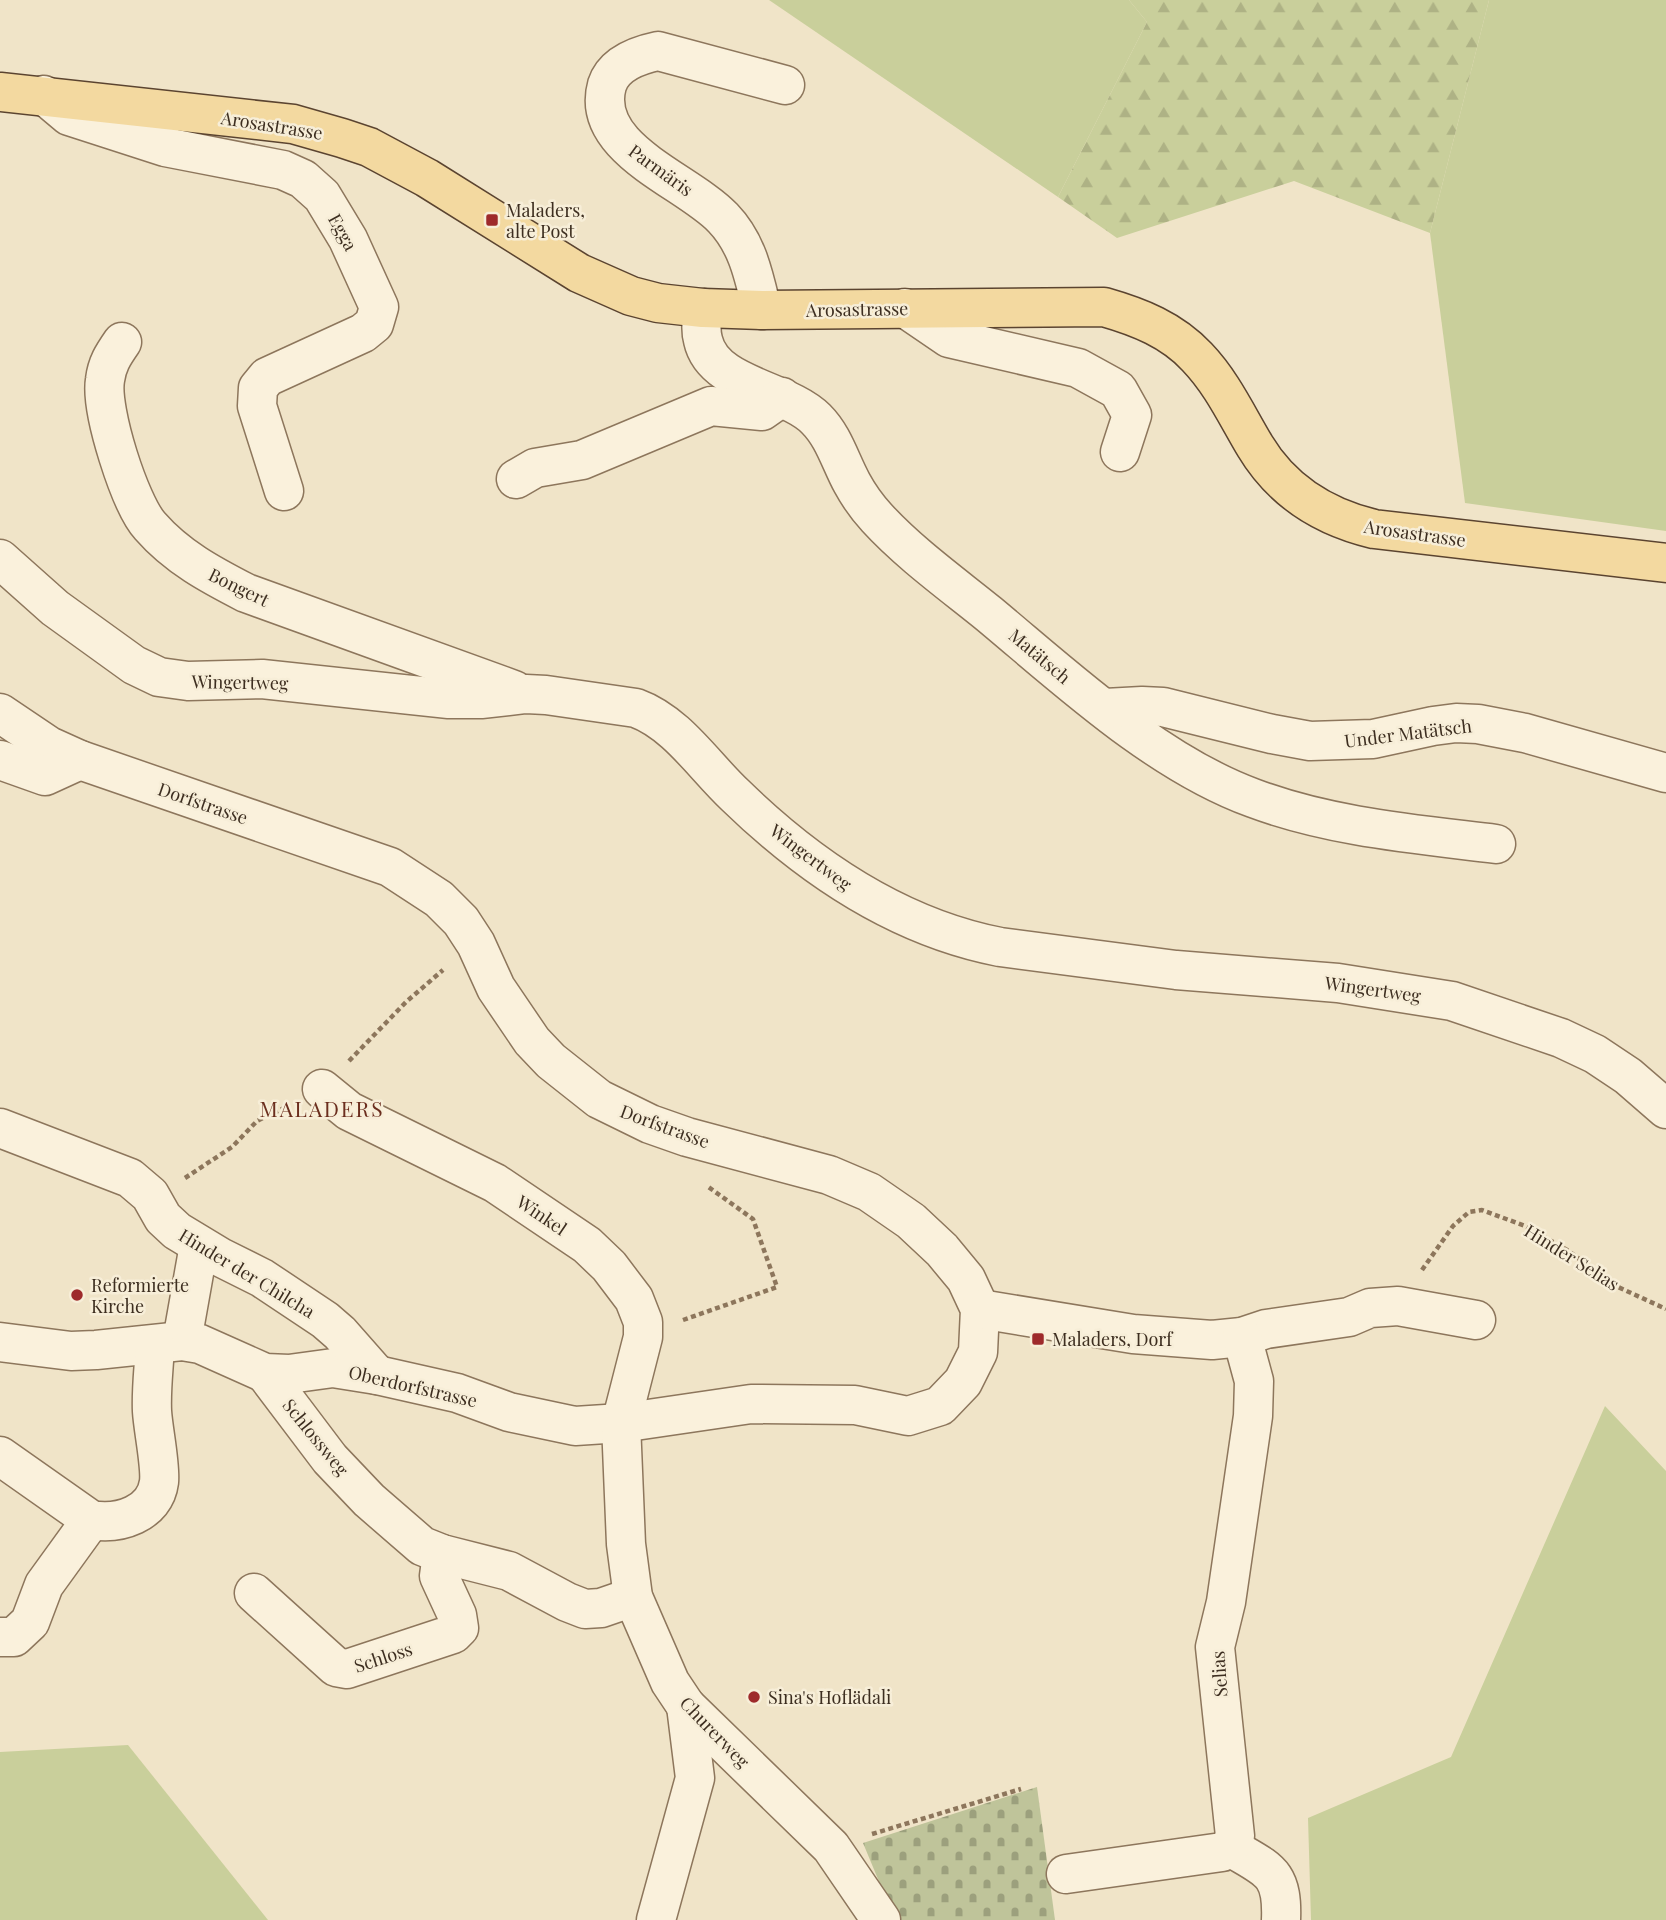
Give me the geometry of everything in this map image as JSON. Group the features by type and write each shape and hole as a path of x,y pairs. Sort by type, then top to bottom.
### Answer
{"main road":[{"name":"Arosastrasse","path":"0,92 293,124 342,138 369,147 427,177 556,260 605,286 657,303 762,310 1104,307 1128,314 1173,337 1195,355 1212,374 1266,464 1295,493 1330,516 1374,529 1666,563"}],"street":[{"name":"Parmäris","path":"762,310 751,261 738,237 723,218 634,152 616,135 607,117 604,97 609,80 621,66 640,54 658,51 785,85"},
{"name":"Egga","path":"44,95 69,116 165,147 282,170 303,179 322,197 342,228 379,307 374,324 363,333 267,377 258,388 257,406 284,491"},
{"name":"Matätsch","path":"703,308 702,339 718,366 811,414 826,430 852,484 878,519 977,604 1143,737 1199,773 1253,799 1359,826 1496,844"},
{"path":"905,308 948,338 1078,368 1118,390 1132,415 1120,452"},
{"name":"Bongert","path":"122,342 109,359 104,383 116,452 148,524 171,547 208,574 246,593 526,694"},
{"path":"516,479 535,468 582,460 711,406 762,411 782,397"},
{"name":"Wingertweg","path":"0,559 66,616 134,665 159,677 188,681 261,679 449,699 482,699 526,694 619,704 647,712 667,726 778,834 840,881 920,925 973,942 1000,947 1176,970 1338,983 1452,1001 1561,1038 1595,1054 1628,1076 1666,1109"},
{"name":"Under Matätsch","path":"1105,708 1163,708 1310,741 1373,739 1433,726 1478,724 1537,736 1666,773"},
{"name":"Dorfstrasse","path":"0,712 50,746 80,760 390,867 415,881 439,899 461,921 514,1017 551,1062 574,1082 599,1099 650,1124 687,1137 829,1175 869,1192 911,1220 942,1250 966,1279 980,1309 978,1352 963,1382 940,1406 908,1416 855,1405 751,1404 621,1423"},
{"path":"0,760 44,776 80,760"},
{"name":"Winkel","path":"322,1089 349,1111 495,1183 587,1245 609,1266 634,1299 643,1322 643,1338 621,1423"},
{"name":"Hinder der Chilcha","path":"0,1128 130,1178 150,1195 163,1218 177,1231 262,1278 325,1320 341,1333 377,1375"},
{"path":"0,1456 92,1520 105,1523 121,1521 139,1513 153,1500 159,1481 151,1399 199,1245"},
{"path":"980,1309 1133,1334 1212,1340 1349,1317 1370,1308 1398,1306 1476,1320"},
{"name":"Selias","path":"1230,1847 1235,1836 1215,1647 1226,1602 1253,1416 1254,1381 1242,1337"},
{"name":"Oberdorfstrasse","path":"0,1342 71,1350 200,1343 265,1373 289,1374 333,1368 457,1393 509,1412 575,1426 621,1423"},
{"name":"Schlossweg","path":"265,1373 330,1459 369,1500 422,1546 442,1554"},
{"name":"Churerweg","path":"621,1423 626,1544 632,1598 670,1682 686,1706 831,1847 881,1920"},
{"path":"0,1637 15,1637 30,1622 44,1585 92,1520"},
{"path":"442,1554 509,1571 585,1609 601,1608 632,1598"},
{"name":"Schloss","path":"254,1593 336,1667 347,1669 453,1634 459,1628 457,1615 439,1576 442,1554"},
{"path":"656,1920 695,1778 686,1706"},
{"path":"1066,1874 1222,1852 1230,1847 1269,1870 1282,1895 1281,1920"}],"path":[{"path":"638,1355 685,1319 777,1287 753,1219 697,1179"},
{"name":"Hinder Selias","path":"1398,1306 1453,1226 1469,1212 1482,1210 1525,1226 1567,1250 1618,1287 1666,1310"},
{"path":"831,1847 1021,1789"}],"green space":[{"path":"769,0 1129,0 1147,22 1058,197"},
{"path":"1129,0 1489,0 1430,233 1294,181 1117,238 1058,197 1147,22"},
{"path":"1489,0 1666,0 1666,531 1465,503 1430,233"},
{"path":"1605,1406 1666,1471 1666,1920 1311,1920 1308,1818 1451,1757"},
{"path":"128,1745 268,1920 0,1920 0,1752"},
{"path":"1037,1787 1055,1920 895,1920 863,1843"}],"place":[{"name":"Maladers, alte Post","path":"492,220"},
{"name":"Reformierte Kirche","path":"77,1295"},
{"name":"Maladers, Dorf","path":"1038,1339"},
{"name":"Sina's Hoflädali","path":"754,1697"}],"district":[{"name":"MALADERS","path":"322,1108"}]}
